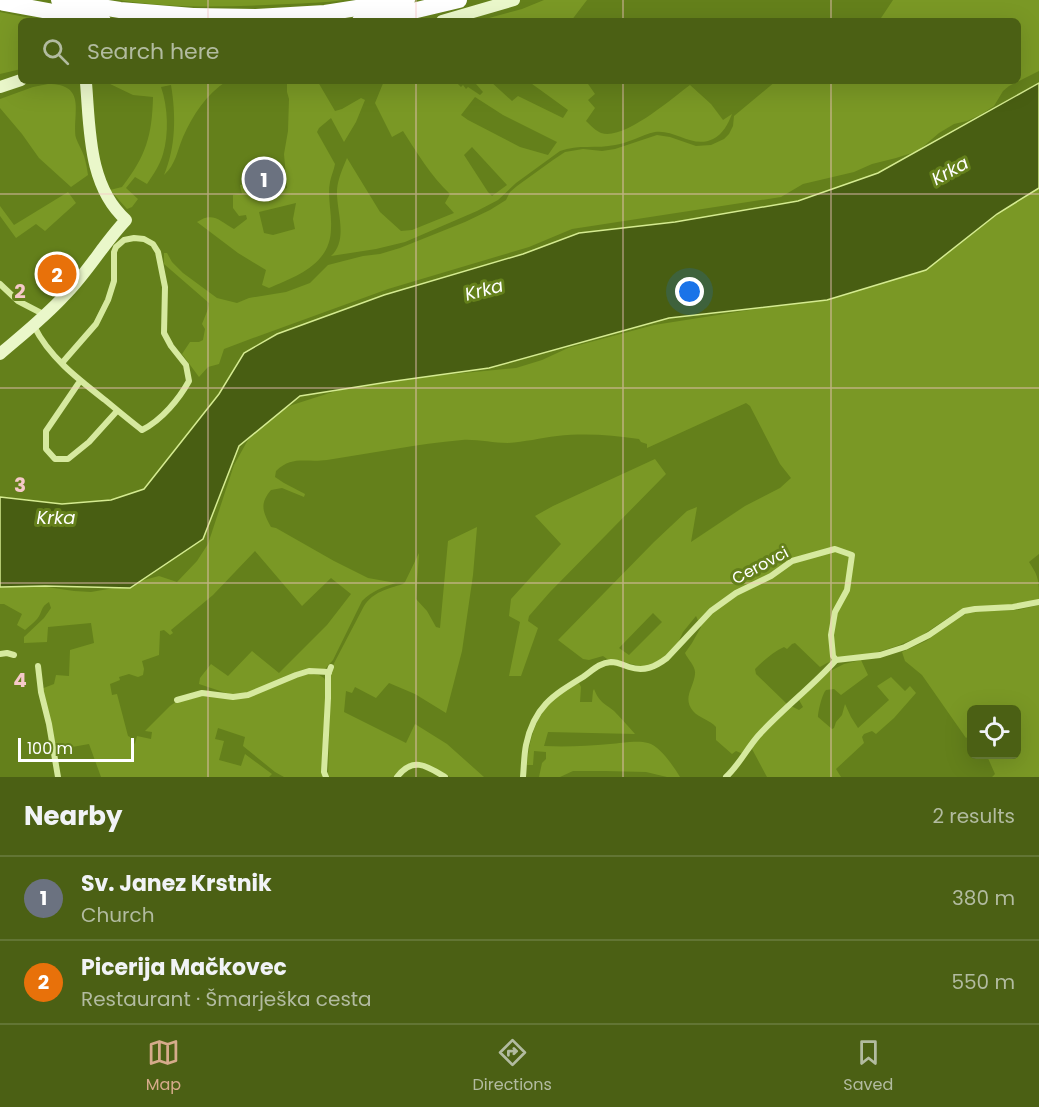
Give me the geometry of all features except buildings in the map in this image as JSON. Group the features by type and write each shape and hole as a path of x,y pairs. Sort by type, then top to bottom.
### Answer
{"highway":[{"path":"59,0 120,10 193,16 256,17 325,13 407,0"},
{"path":"377,18 459,0"},
{"path":"2,3 86,18"}],"street":[{"path":"89,18 94,0"},
{"path":"452,18 514,0"},
{"path":"0,87 18,81"},
{"path":"0,354 46,315 72,287 126,220 108,199 97,172 84,84"},
{"path":"34,326 62,363 87,387 142,430 152,425 184,391 189,381 186,365 164,333 165,287 158,252 153,244 134,237 124,240 116,247 114,281 108,300 96,324 62,363"},
{"path":"0,284 18,301 46,315"},
{"path":"78,384 46,431 46,448 55,459 68,459 89,442 117,411"},
{"name":"Cerovci","path":"523,777 526,746 531,727 541,709 552,696 601,663 619,663 640,669 650,669 667,658 711,611 736,593 771,576 792,561 835,549 852,555 847,590 835,612 831,635 833,656 836,660"},
{"path":"726,777 768,726 819,680 836,660 880,655 905,647 964,611 1013,607 1039,602"},
{"path":"0,654 14,655"},
{"path":"38,666 58,777"},
{"path":"177,700 202,693 233,697 248,695 296,675 330,669 324,772 326,777"},
{"path":"397,777 409,766 419,765 428,766 445,777"}],"shaded area":[{"path":"118,0 343,0 203,7"},
{"path":"544,0 587,0 573,18 489,18"},
{"path":"893,0 1039,0 1039,71 1021,80 1021,18 881,18"},
{"path":"0,12 30,18 18,18 18,70 0,74"},
{"path":"48,84 61,85 69,89 76,102 76,138 84,156 88,175 71,187 39,158 0,108 0,99"},
{"path":"110,84 222,84 206,99 196,113 183,137 174,162 164,175 173,142 174,108 171,85 161,87 167,120 163,154 147,184 135,177 126,188 138,199 132,207 127,209 110,190 122,187 142,155 149,134 153,97 133,95"},
{"path":"287,84 319,84 335,111 361,98 365,100 344,142 331,118 317,132 335,164 329,188 331,228 325,251 319,260 301,273 269,288 262,285 266,270 238,253 197,222 212,217 234,229 247,219 246,215 239,216 233,208 233,195 242,194 240,185 250,183 252,188 274,185 278,192 287,188 284,154 288,131","holes":["296,203 293,219 295,229 273,235 264,233 259,212"]},
{"path":"383,84 458,84 480,95 483,92 476,84 493,84 512,101 518,96 563,118 568,110 532,84 588,84 595,94 588,100 595,108 586,121 601,133 611,134 635,125 690,85 711,104 723,120 732,114 720,134 706,141 698,142 670,133 655,132 620,144 560,151 516,183 498,200 477,211 405,242 331,256 341,233 337,190 347,158 380,212 401,231 412,230 454,213 445,203 450,194 430,172 403,131 392,137 375,103","holes":["475,97 503,115 557,142 548,155 520,147 461,115","472,147 507,185 492,196 464,155"]},
{"path":"772,84 1013,84 1003,91 994,106 967,121 954,124 939,133 918,151 872,164 854,172 803,184 781,197 572,229 529,247 388,289 224,349 219,364 208,367 199,377 182,354 190,342 203,340 205,329 202,324 209,303 164,264 164,253 167,253 183,273 217,298 237,303 249,298 286,292 310,283 328,265 400,248 490,210 506,200 517,186 565,152 583,149 602,151 615,149 657,135 696,146 711,145 729,134 734,116"},
{"path":"1039,182 1039,554 1029,562 1038,579 1039,599 1023,604 957,612 921,636 897,646 875,653 843,657 820,667 795,643 787,649 784,647 780,649 761,663 755,669 756,674 787,704 799,710 803,707 799,700 828,672 844,664 861,660 868,675 841,695 834,689 826,690 823,695 818,717 832,729 842,715 845,704 858,728 889,700 877,686 891,677 905,691 910,686 916,693 876,734 872,731 864,734 862,737 864,743 836,769 841,777 767,777 752,749 743,754 736,751 732,754 716,740 716,727 695,713 689,702 695,671 685,653 701,627 696,616 683,632 678,643 658,663 644,667 610,661 603,656 589,660 583,659 558,640 687,511 697,507 691,542 745,506 780,488 791,478 780,464 750,406 746,403 647,448 647,444 639,439 609,436 557,436 508,443 462,440 319,461 294,461 282,466 276,471 275,477 305,494 304,497 282,488 271,490 265,500 264,508 271,527 368,578 396,583 378,590 362,601 333,660 325,669 304,670 247,693 229,694 199,684 200,678 211,664 228,676 252,651 279,673 327,625 351,594 331,578 302,606 255,551 213,595 171,630 173,633 170,635 164,630 160,631 159,655 142,661 143,675 138,677 129,674 119,677 120,680 110,684 112,695 117,694 128,736 133,745 137,736 151,739 152,732 145,731 177,701 200,696 230,699 297,676 319,675 326,682 324,777 284,777 243,746 245,737 218,728 215,739 224,741 219,760 241,766 245,754 272,774 269,777 101,777 89,744 55,750 41,689 54,684 56,675 69,676 70,650 94,643 91,623 48,627 47,642 24,643 24,637 51,608 49,602 36,620 25,630 17,625 22,614 0,604 0,586 33,585 91,592 159,576 177,582 197,561 208,544 234,465 254,429 268,417 292,405 339,390 433,376 516,368 542,360 568,348 654,325 839,296 924,266 948,253 995,212","holes":["653,613 662,622 629,655 619,648"]},
{"path":"68,192 76,203 45,231 36,224 16,238 0,216 0,206 14,225"},
{"path":"655,459 666,474 529,616 528,621 538,628 521,676 509,676 520,622 509,616 511,599 561,544 535,516"},
{"path":"477,527 462,651 446,713 415,694 389,683 376,698 355,687 352,693 346,691 344,712 406,743 415,724 447,744 484,777 450,777 419,762 395,777 328,777 331,669 364,606 376,594 403,584 419,553 416,599 427,611 436,627 440,628 448,541"},
{"path":"1039,605 1039,777 992,777 995,774 989,759 1021,759 1021,705 967,705 966,738 922,675 905,661 902,652 926,641 967,613 1018,610"},
{"path":"579,683 580,702 592,702 594,689 600,700 614,711 635,734 548,732 544,746 644,742 662,752 680,777 667,777 646,772 573,771 560,777 539,777 542,763 546,759 546,752 534,751 533,765 527,765 535,727 556,697"}],"water":[{"name":"Krka","path":"1039,83 1039,188 997,214 926,270 827,300 669,318 489,368 300,396 239,446 203,539 130,588 0,587 0,497 62,504 111,500 144,489 219,394 244,353 277,334 384,295 523,254 579,233 675,222 798,201 878,173"}],"place":[{"name":"Sv. Janez Krstnik","path":"264,179"},
{"name":"Picerija Mačkovec","path":"57,274"}]}
